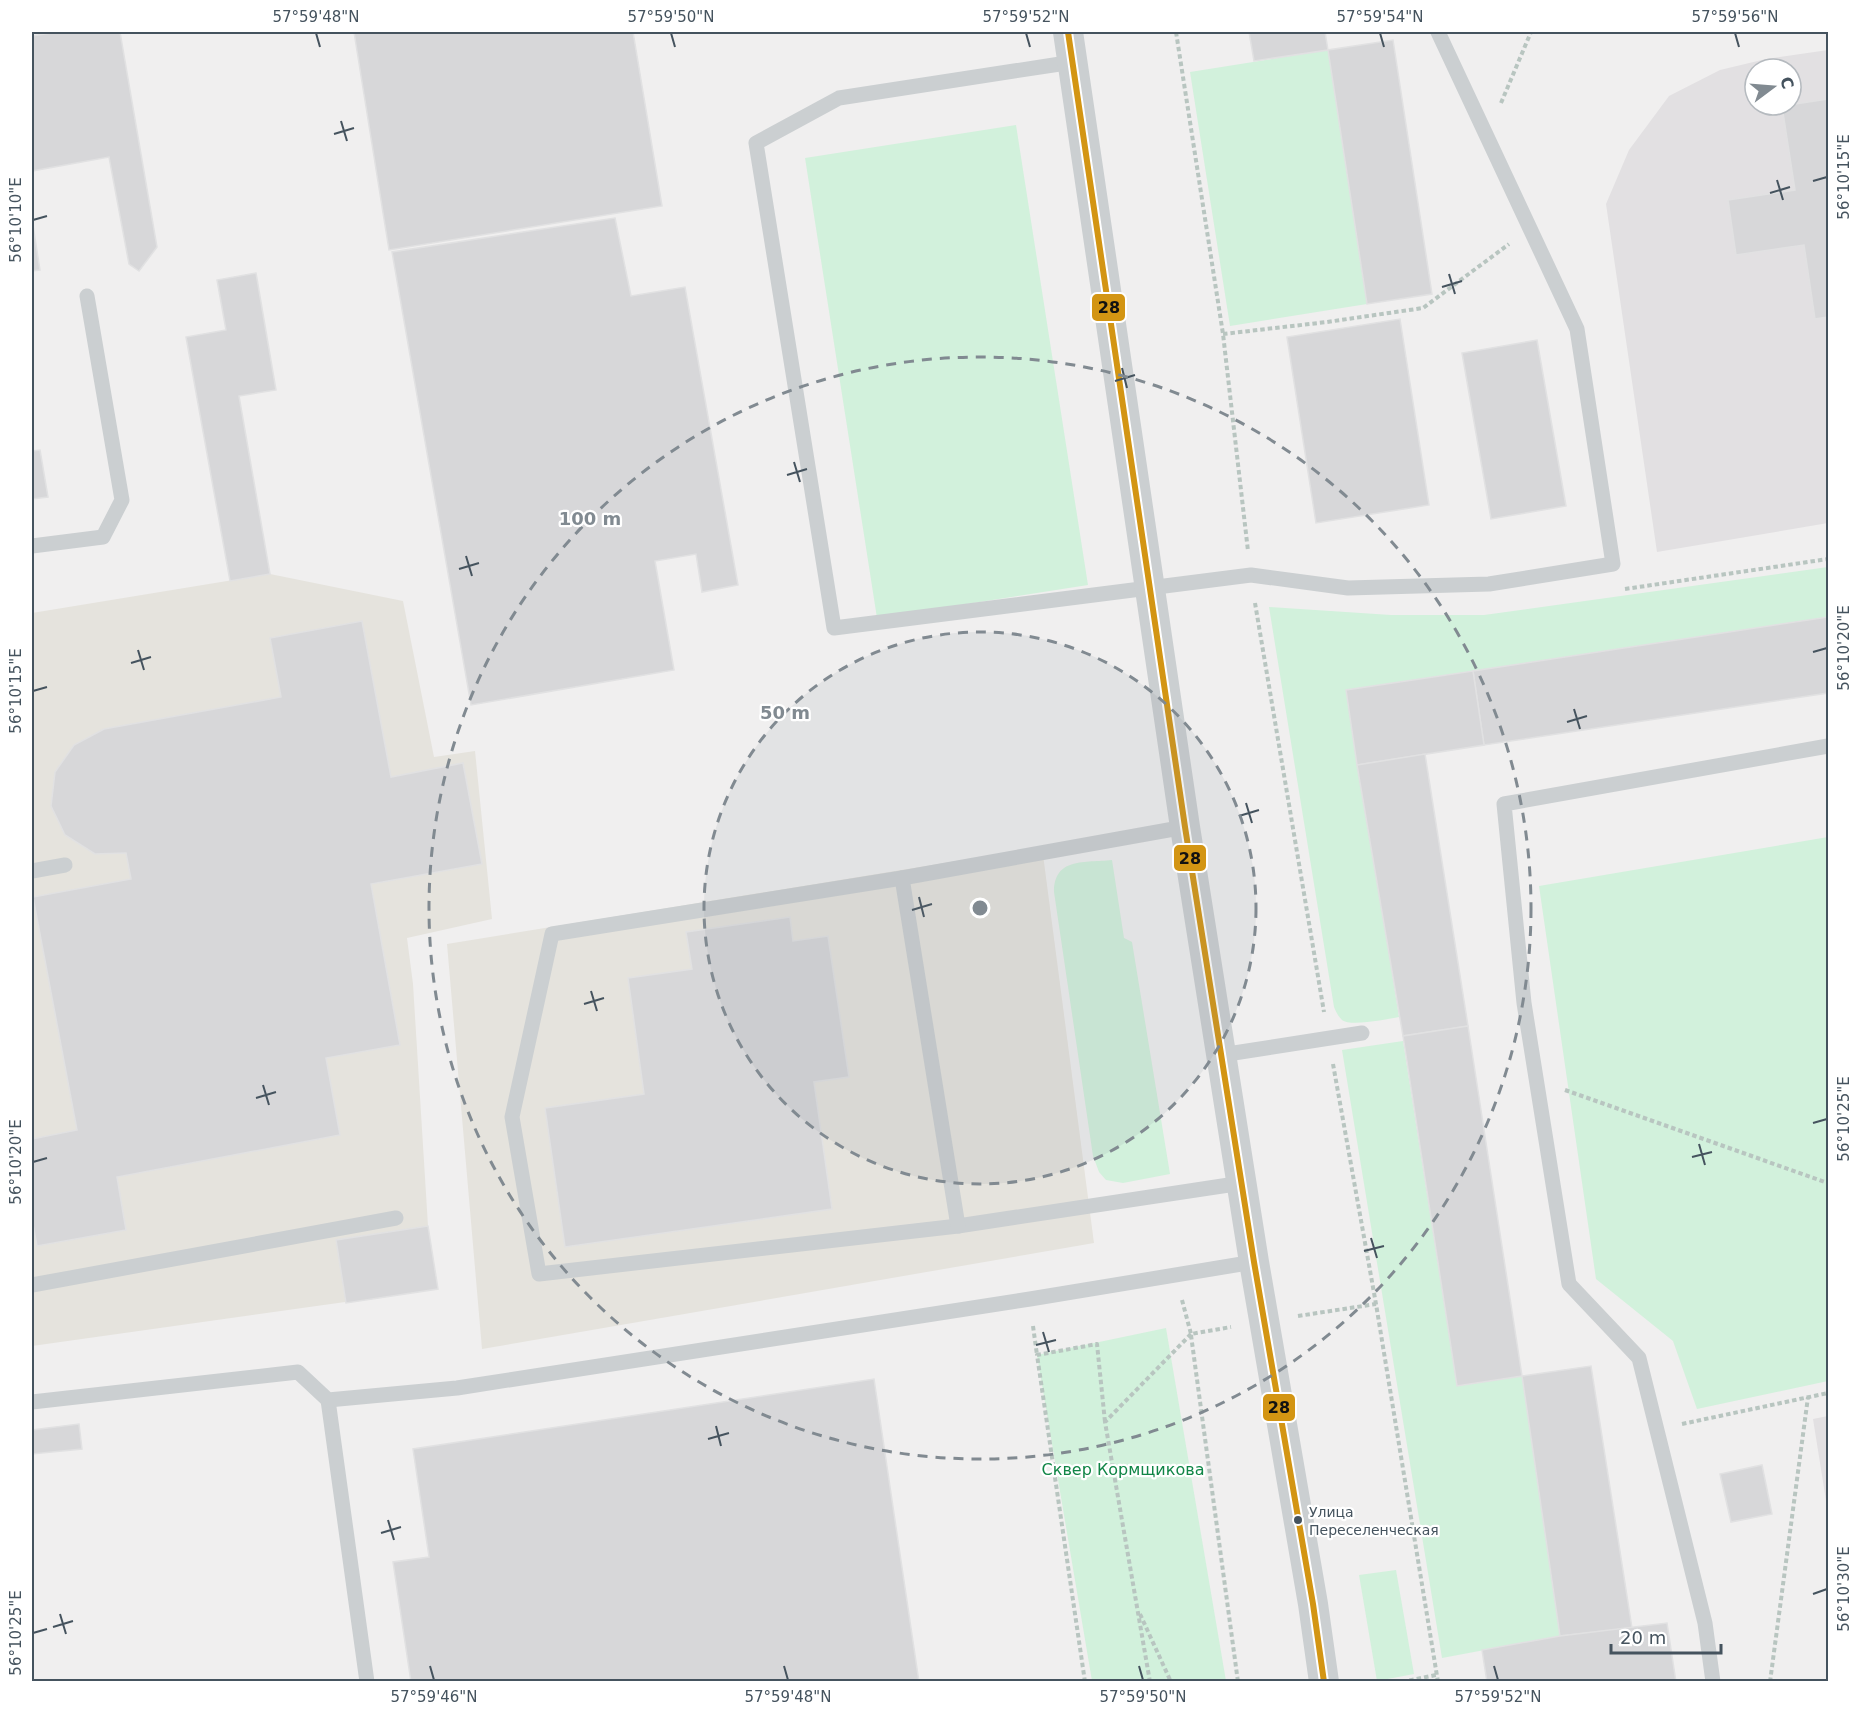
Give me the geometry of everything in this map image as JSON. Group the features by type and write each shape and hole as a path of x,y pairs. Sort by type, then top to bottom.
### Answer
{"street":[{"path":"1068,32 1185,827 1324,1682"}],"lane":[{"path":"1073,62 839,98 756,143 834,628 1251,574 1348,588 1489,584 1613,564 1577,329 1438,32"},
{"path":"32,546 103,537 122,500 87,296"},
{"path":"1713,1682 1705,1623 1639,1358 1569,1284 1524,1004 1504,804 1828,746"},
{"path":"1185,827 902,878 552,934 512,1117 539,1274 958,1226 1242,1183"},
{"path":"32,871 65,865"},
{"path":"902,878 958,1226"},
{"path":"1221,1055 1362,1033"},
{"path":"32,1285 396,1218"},
{"path":"328,1400 457,1388 1254,1262"},
{"path":"32,1402 298,1372 328,1400 367,1682"}],"path":[{"path":"1176,32 1223,334 1251,574 1438,1682"},
{"path":"1487,138 1531,32"},
{"path":"1223,334 1423,308 1529,229"},
{"path":"1613,564 1617,590 1828,559"},
{"path":"1536,1080 1828,1183"},
{"path":"1105,1422 1191,1334 1238,1682"},
{"path":"1085,1682 1037,1355 1097,1344 1105,1422 1150,1682"},
{"path":"1657,1429 1828,1393"},
{"path":"1770,1682 1808,1397"},
{"path":"1138,1610 1171,1682"},
{"path":"1402,1682 1436,1675"}],"shaded area":[{"path":"1828,50 1828,523 1657,552 1606,204 1629,150 1669,96 1720,70 1743,64 1743,117 1803,117 1803,57 1780,57"},
{"path":"270,574 403,601 434,757 475,751 492,919 407,938 413,984 428,1226 438,1289 32,1346 32,613"},
{"path":"1042,847 1094,1243 482,1349 447,944"},
{"path":"1828,1416 1828,1513 1813,1419"}],"green space":[{"path":"1328,50 1367,304 1230,326 1190,72"},
{"path":"1016,125 1088,585 877,618 805,158"},
{"path":"1828,567 1828,617 1347,691 1399,1017 1361,1023 1342,1020 1334,1007 1269,607 1391,615 1484,615"},
{"path":"1828,837 1828,1381 1697,1409 1673,1341 1596,1279 1539,886"},
{"path":"1112,860 1124,938 1132,942 1170,1174 1123,1183 1106,1180 1099,1172 1093,1156 1054,892 1055,881 1065,867 1082,862"},
{"path":"1403,1041 1457,1386 1522,1376 1560,1636 1442,1658 1342,1050"},
{"name":"Сквер Кормщикова","path":"1166,1328 1226,1681 1092,1681 1037,1355"},
{"path":"1396,1570 1414,1674 1377,1681 1359,1575"}],"building":[{"path":"57,32 120,32 157,247 139,271 129,264 109,157 32,171 32,36"},
{"path":"354,32 633,32 662,206 389,250"},
{"path":"1249,32 1325,32 1328,50 1254,61"},
{"path":"1393,40 1432,294 1367,304 1328,50"},
{"path":"1828,99 1828,317 1815,319 1804,245 1736,255 1728,200 1795,190 1784,117 1803,117 1803,103"},
{"path":"615,218 631,296 685,287 738,585 702,592 696,554 655,561 674,670 471,705 392,252"},
{"path":"32,219 40,270 32,271"},
{"path":"256,273 276,390 239,396 270,574 230,581 186,337 226,330 217,280"},
{"path":"1400,319 1429,505 1316,523 1287,337"},
{"path":"1537,340 1566,506 1491,519 1462,353"},
{"path":"40,450 48,497 32,499 32,451"},
{"path":"1828,617 1828,693 1484,745 1473,671"},
{"path":"362,621 391,777 463,763 482,864 371,884 400,1045 326,1058 340,1135 117,1177 126,1230 37,1246 32,1219 32,1139 77,1130 33,897 131,879 126,853 95,854 65,835 51,806 55,772 74,745 104,729 281,697 270,638"},
{"path":"1473,671 1484,745 1357,765 1346,690"},
{"path":"1425,754 1468,1026 1403,1036 1357,765"},
{"path":"790,917 793,941 828,936 849,1077 814,1082 832,1209 565,1247 545,1108 644,1094 628,978 692,969 686,932"},
{"path":"1468,1026 1522,1376 1457,1386 1403,1036"},
{"path":"428,1226 438,1289 346,1303 336,1240"},
{"path":"1591,1366 1632,1628 1560,1636 1522,1376"},
{"path":"874,1379 919,1682 411,1682 393,1562 429,1557 413,1449"},
{"path":"79,1424 82,1449 32,1454 32,1430"},
{"path":"1762,1465 1772,1514 1731,1522 1720,1474"},
{"path":"1667,1623 1676,1682 1487,1682 1482,1650 1560,1636"}],"transit line":[{"name":"28","path":"1068,32 1185,827 1324,1682"}],"place":[{"name":"Улица Переселенческая","path":"1298,1520"}]}
